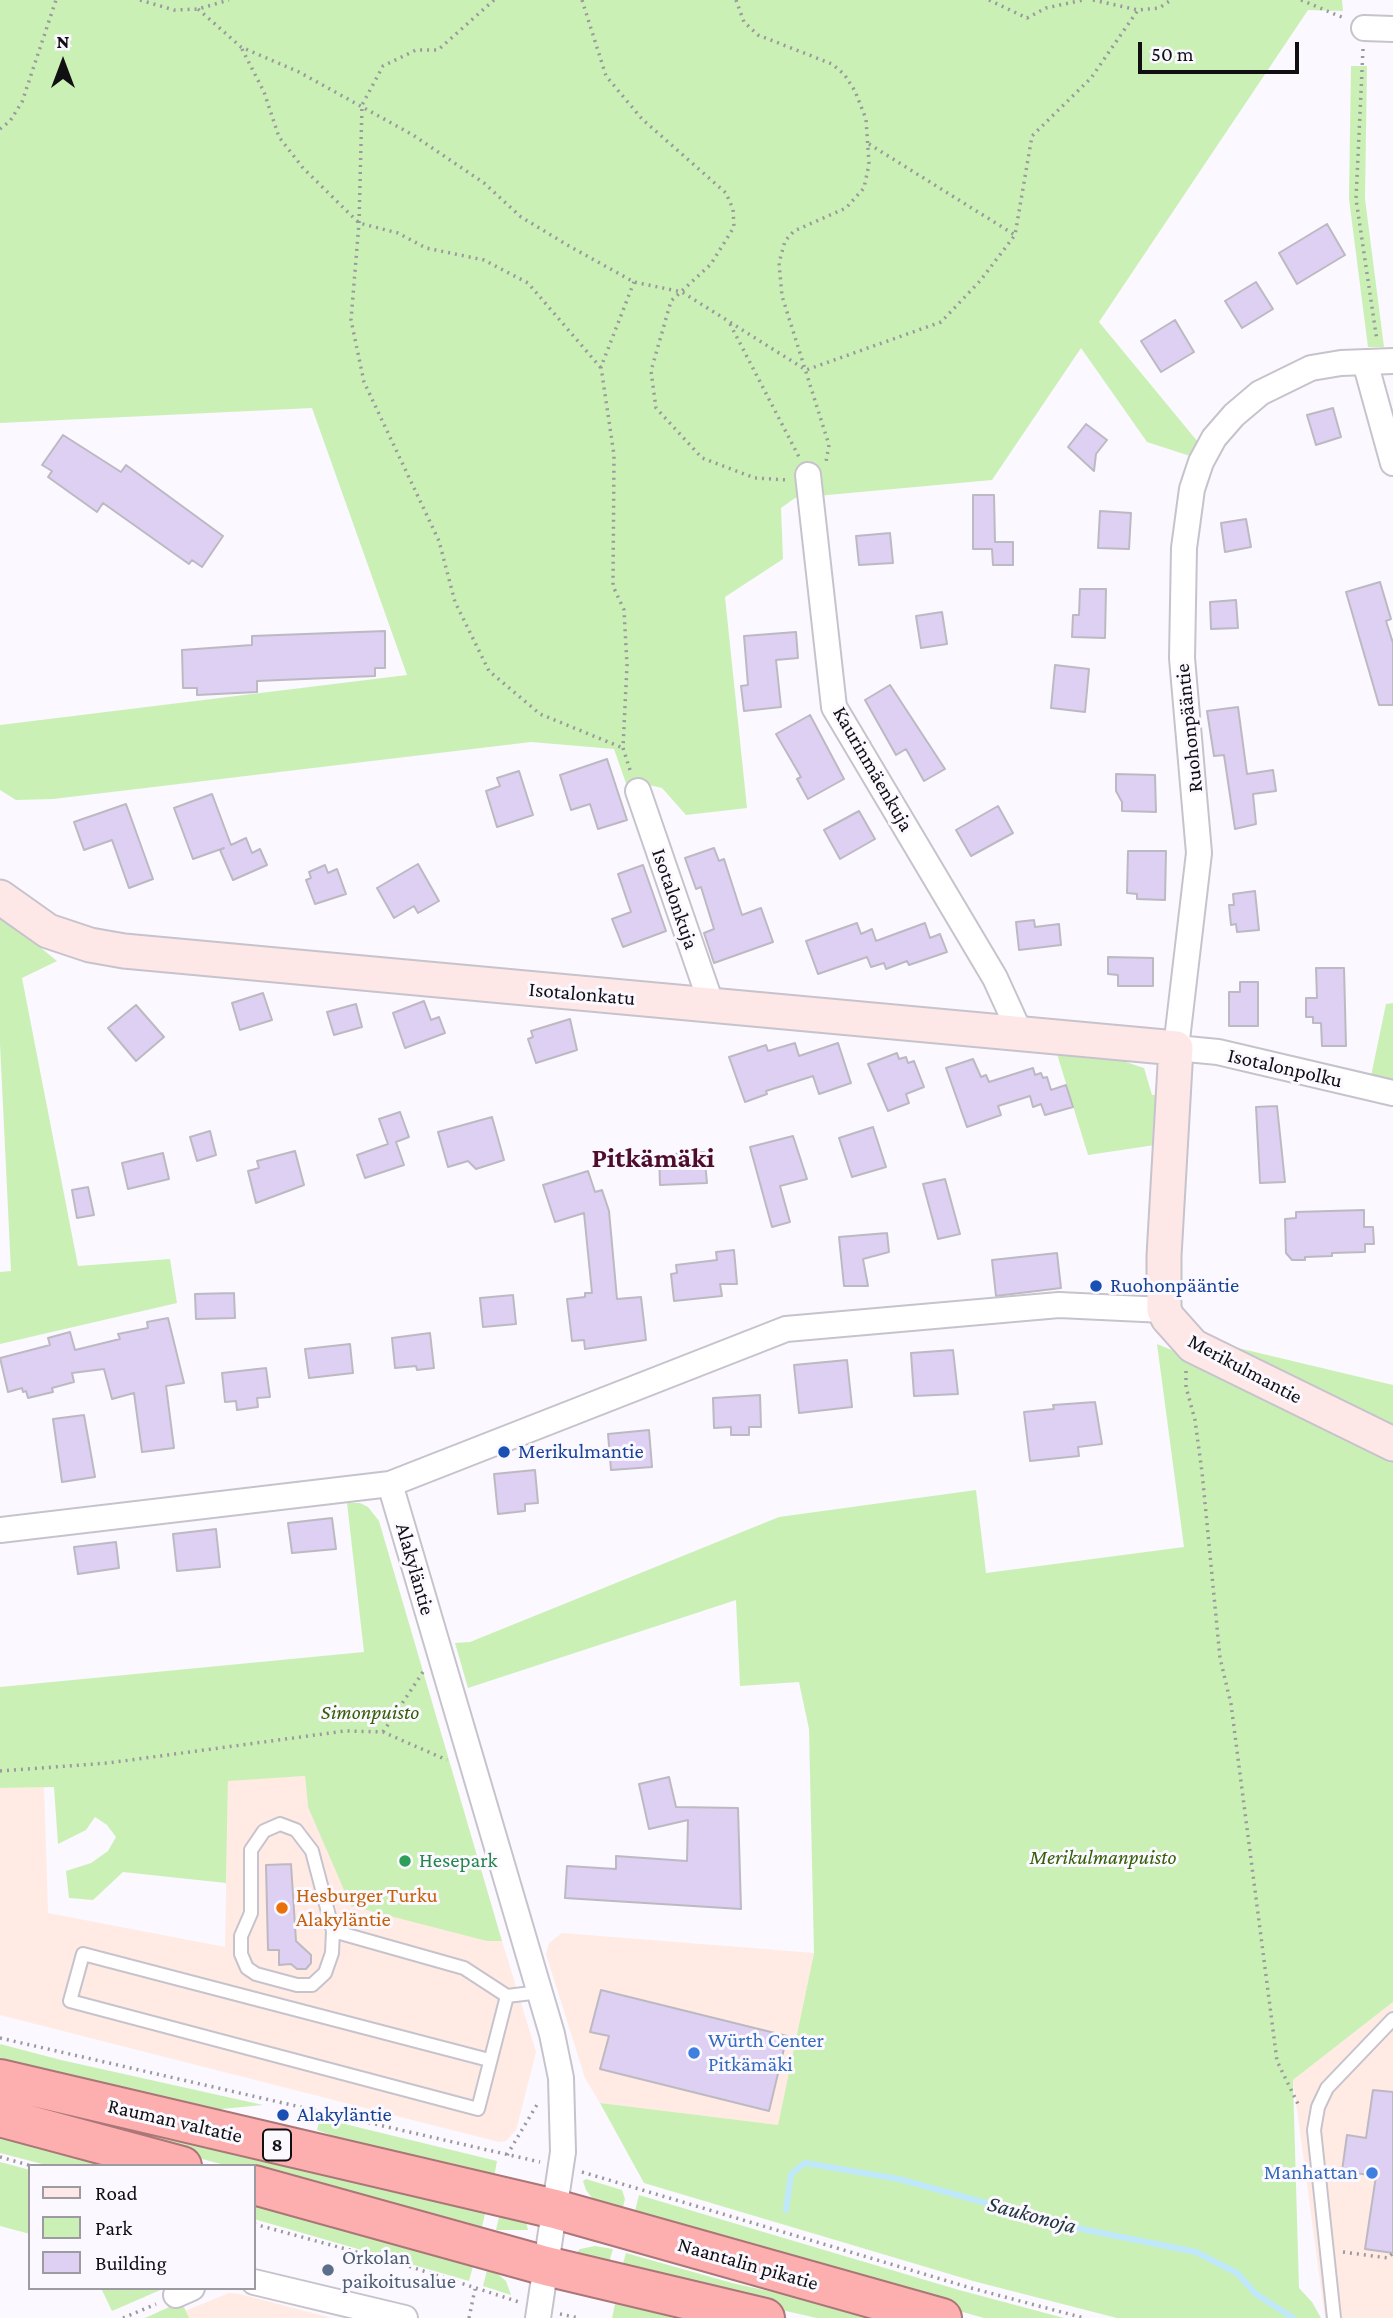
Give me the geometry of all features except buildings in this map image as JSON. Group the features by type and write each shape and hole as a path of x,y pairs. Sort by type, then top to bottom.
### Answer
{"highway":[{"name":"Rauman valtatie","path":"0,2079 555,2209"},
{"name":"Rauman valtatie","path":"0,2117 175,2164"},
{"name":"8","path":"256,2186 545,2266 765,2318"},
{"name":"Naantalin pikatie","path":"555,2209 942,2318"}],"street":[{"path":"1364,28 1393,29"},
{"path":"1379,362 1391,448"},
{"name":"Ruohonpääntie","path":"1164,1310 1164,1256 1176,1048 1199,853 1182,658 1184,548 1192,489 1214,438 1234,415 1260,394 1311,368 1379,362"},
{"name":"Kaurinmäenkuja","path":"808,475 834,707 995,978 1021,1035"},
{"name":"Isotalonkuja","path":"638,791 712,1006"},
{"name":"Isotalonkatu","path":"0,897 48,931 78,942 124,951 1176,1048"},
{"name":"Isotalonpolku","path":"1176,1048 1231,1055 1393,1093"},
{"path":"0,1530 390,1484 786,1329 1059,1305 1164,1310"},
{"name":"Merikulmantie","path":"1164,1310 1175,1329 1193,1346 1393,1444"},
{"name":"Alakyläntie","path":"390,1484 552,2034 562,2090 565,2136 539,2313"},
{"path":"256,2282 405,2318"}],"lane":[{"path":"280,1824 290,1826 308,1844 333,1931 329,1963 315,1983 297,1985 256,1974 247,1968 240,1948 241,1936 251,1913 250,1853 258,1838 267,1830 280,1824"},
{"path":"333,1931 464,1968 507,1996 540,1992"},
{"path":"488,2060 83,1954 70,2001 478,2109 488,2060 507,1996"},
{"path":"1334,2318 1314,2130 1318,2107 1327,2088 1393,2020"}],"path":[{"path":"0,129 10,121 22,103 56,0"},
{"path":"140,0 174,10 198,9 229,0"},
{"path":"494,0 438,50 416,50 383,66 362,105 359,223 352,320 364,382 439,541 456,602 489,671 540,714 622,748"},
{"path":"582,0 606,76 642,119 726,193 733,209 734,226 712,264 671,301 654,351 651,371 656,408 702,458 730,470 777,481 808,475 826,462 829,445 782,296 779,280 782,250 794,231 846,208 857,199 867,179 869,144 866,119 855,91 844,74 832,64 758,35 744,22 736,0"},
{"path":"989,0 1027,18 1046,8 1083,0"},
{"path":"1093,0 1138,9 1159,8 1171,0"},
{"path":"1301,0 1364,28 1356,199 1379,362"},
{"path":"198,9 241,47 362,105 484,183 521,216 634,282 682,292 806,370"},
{"path":"806,370 941,322 980,281 1015,235 1032,136 1091,78 1138,9"},
{"path":"241,47 264,92 279,137 303,168 359,223 398,233 426,248 484,260 528,283 602,369"},
{"path":"869,144 1015,235"},
{"path":"634,282 602,369 614,455 613,586 624,610 626,651 622,748 638,791"},
{"path":"729,322 808,475"},
{"path":"1187,1365 1186,1387 1198,1441 1220,1658 1231,1704 1277,2061 1298,2104 1318,2107"},
{"path":"383,1732 428,1665 441,1659"},
{"path":"0,1772 108,1763 345,1731 383,1732 458,1765 472,1765"},
{"path":"0,2038 561,2167 1084,2318"},
{"path":"507,2155 539,2103 562,2090"},
{"path":"0,2157 28,2165"},
{"path":"256,2225 475,2288 539,2313"},
{"path":"1327,2250 1388,2258 1393,2253"},
{"path":"470,2318 475,2288"},
{"path":"123,2318 184,2292"}],"shaded area":[{"path":"305,1776 308,1807 487,1941 502,1941 536,2052 516,2130 506,2141 499,2142 0,2015 0,1788 44,1787 48,1913 225,1947 228,1780"},
{"path":"562,1933 814,1953 778,2126 600,2103 585,2078 546,1954 549,1943"},
{"path":"1393,2002 1393,2318 1325,2318 1293,2080"},
{"path":"229,2293 240,2294 332,2318 168,2318"}],"green space":[{"path":"0,0 1342,0 1343,11 1308,10 1099,322 1198,442 1190,456 1147,442 1081,348 992,480 795,498 781,508 783,559 725,597 747,808 686,815 662,788 645,784 628,789 614,749 531,742 53,799 16,800 0,790 0,725 407,675 312,408 0,423"},
{"path":"1351,66 1367,66 1365,199 1384,347 1368,347 1349,199"},
{"path":"0,915 57,961 22,978 78,1266 170,1259 177,1303 0,1344 0,1272 11,1271 0,1044"},
{"path":"1393,1003 1393,1081 1371,1076 1386,1004"},
{"path":"1057,1054 1120,1060 1144,1068 1152,1095 1158,1095 1155,1145 1088,1155"},
{"name":"Merikulmanpuisto","path":"1157,1344 1198,1361 1393,1459 1393,2002 1293,2080 1299,2288 1312,2302 1321,2318 1117,2318 973,2281 644,2183 600,2103 778,2125 814,1953 809,1729 799,1682 740,1686 736,1600 468,1688 455,1643 470,1642 779,1517 976,1490 986,1573 1184,1547"},
{"path":"1234,1347 1393,1385 1393,1427"},
{"name":"Simonpuisto","path":"347,1503 360,1503 368,1507 379,1521 502,1941 487,1941 351,1906 308,1807 305,1776 228,1781 226,1883 123,1872 93,1900 69,1898 66,1871 91,1863 108,1851 116,1837 107,1825 95,1817 86,1830 58,1844 54,1787 0,1788 0,1687 364,1652"},
{"path":"0,2044 263,2105 201,2111 0,2059"},
{"path":"0,2091 487,2205 482,2227 321,2183 256,2172 256,2164 221,2164 0,2104"},
{"path":"320,2118 497,2161 493,2183 405,2161 317,2130"},
{"path":"0,2136 107,2164 42,2164 0,2153"},
{"path":"0,2162 28,2169 28,2233 0,2226"},
{"path":"586,2179 622,2190 625,2199 621,2215 597,2204 586,2190 583,2181"},
{"path":"639,2195 959,2290 1064,2318 984,2318 633,2219"},
{"path":"256,2199 475,2259 469,2281 256,2220"},
{"path":"501,2209 526,2222 528,2230 496,2230"},
{"path":"595,2246 613,2249 607,2270 575,2254 580,2249"},
{"path":"626,2253 732,2283 889,2318 817,2318 620,2274"},
{"path":"488,2266 506,2281 511,2295 483,2286"},
{"path":"102,2290 160,2290 112,2311"},
{"path":"616,2299 631,2301 673,2318 612,2318"},
{"path":"178,2303 184,2307 189,2318 145,2318"}],"waterway":[{"name":"Saukonoja","path":"786,2210 791,2174 805,2163 899,2179 1077,2228 1196,2252 1237,2273 1256,2294 1293,2318"}],"place":[{"name":"Ruohonpääntie","path":"1096,1286"},
{"name":"Merikulmantie","path":"504,1452"},
{"name":"Hesepark","path":"405,1861"},
{"name":"Hesburger Turku Alakyläntie","path":"282,1908"},
{"name":"Würth Center Pitkämäki","path":"694,2053"},
{"name":"Alakyläntie","path":"283,2115"},
{"name":"Manhattan","path":"1372,2173"},
{"name":"Orkolan paikoitusalue","path":"328,2270"}],"district":[{"name":"Pitkämäki","path":"653,1158"}]}
